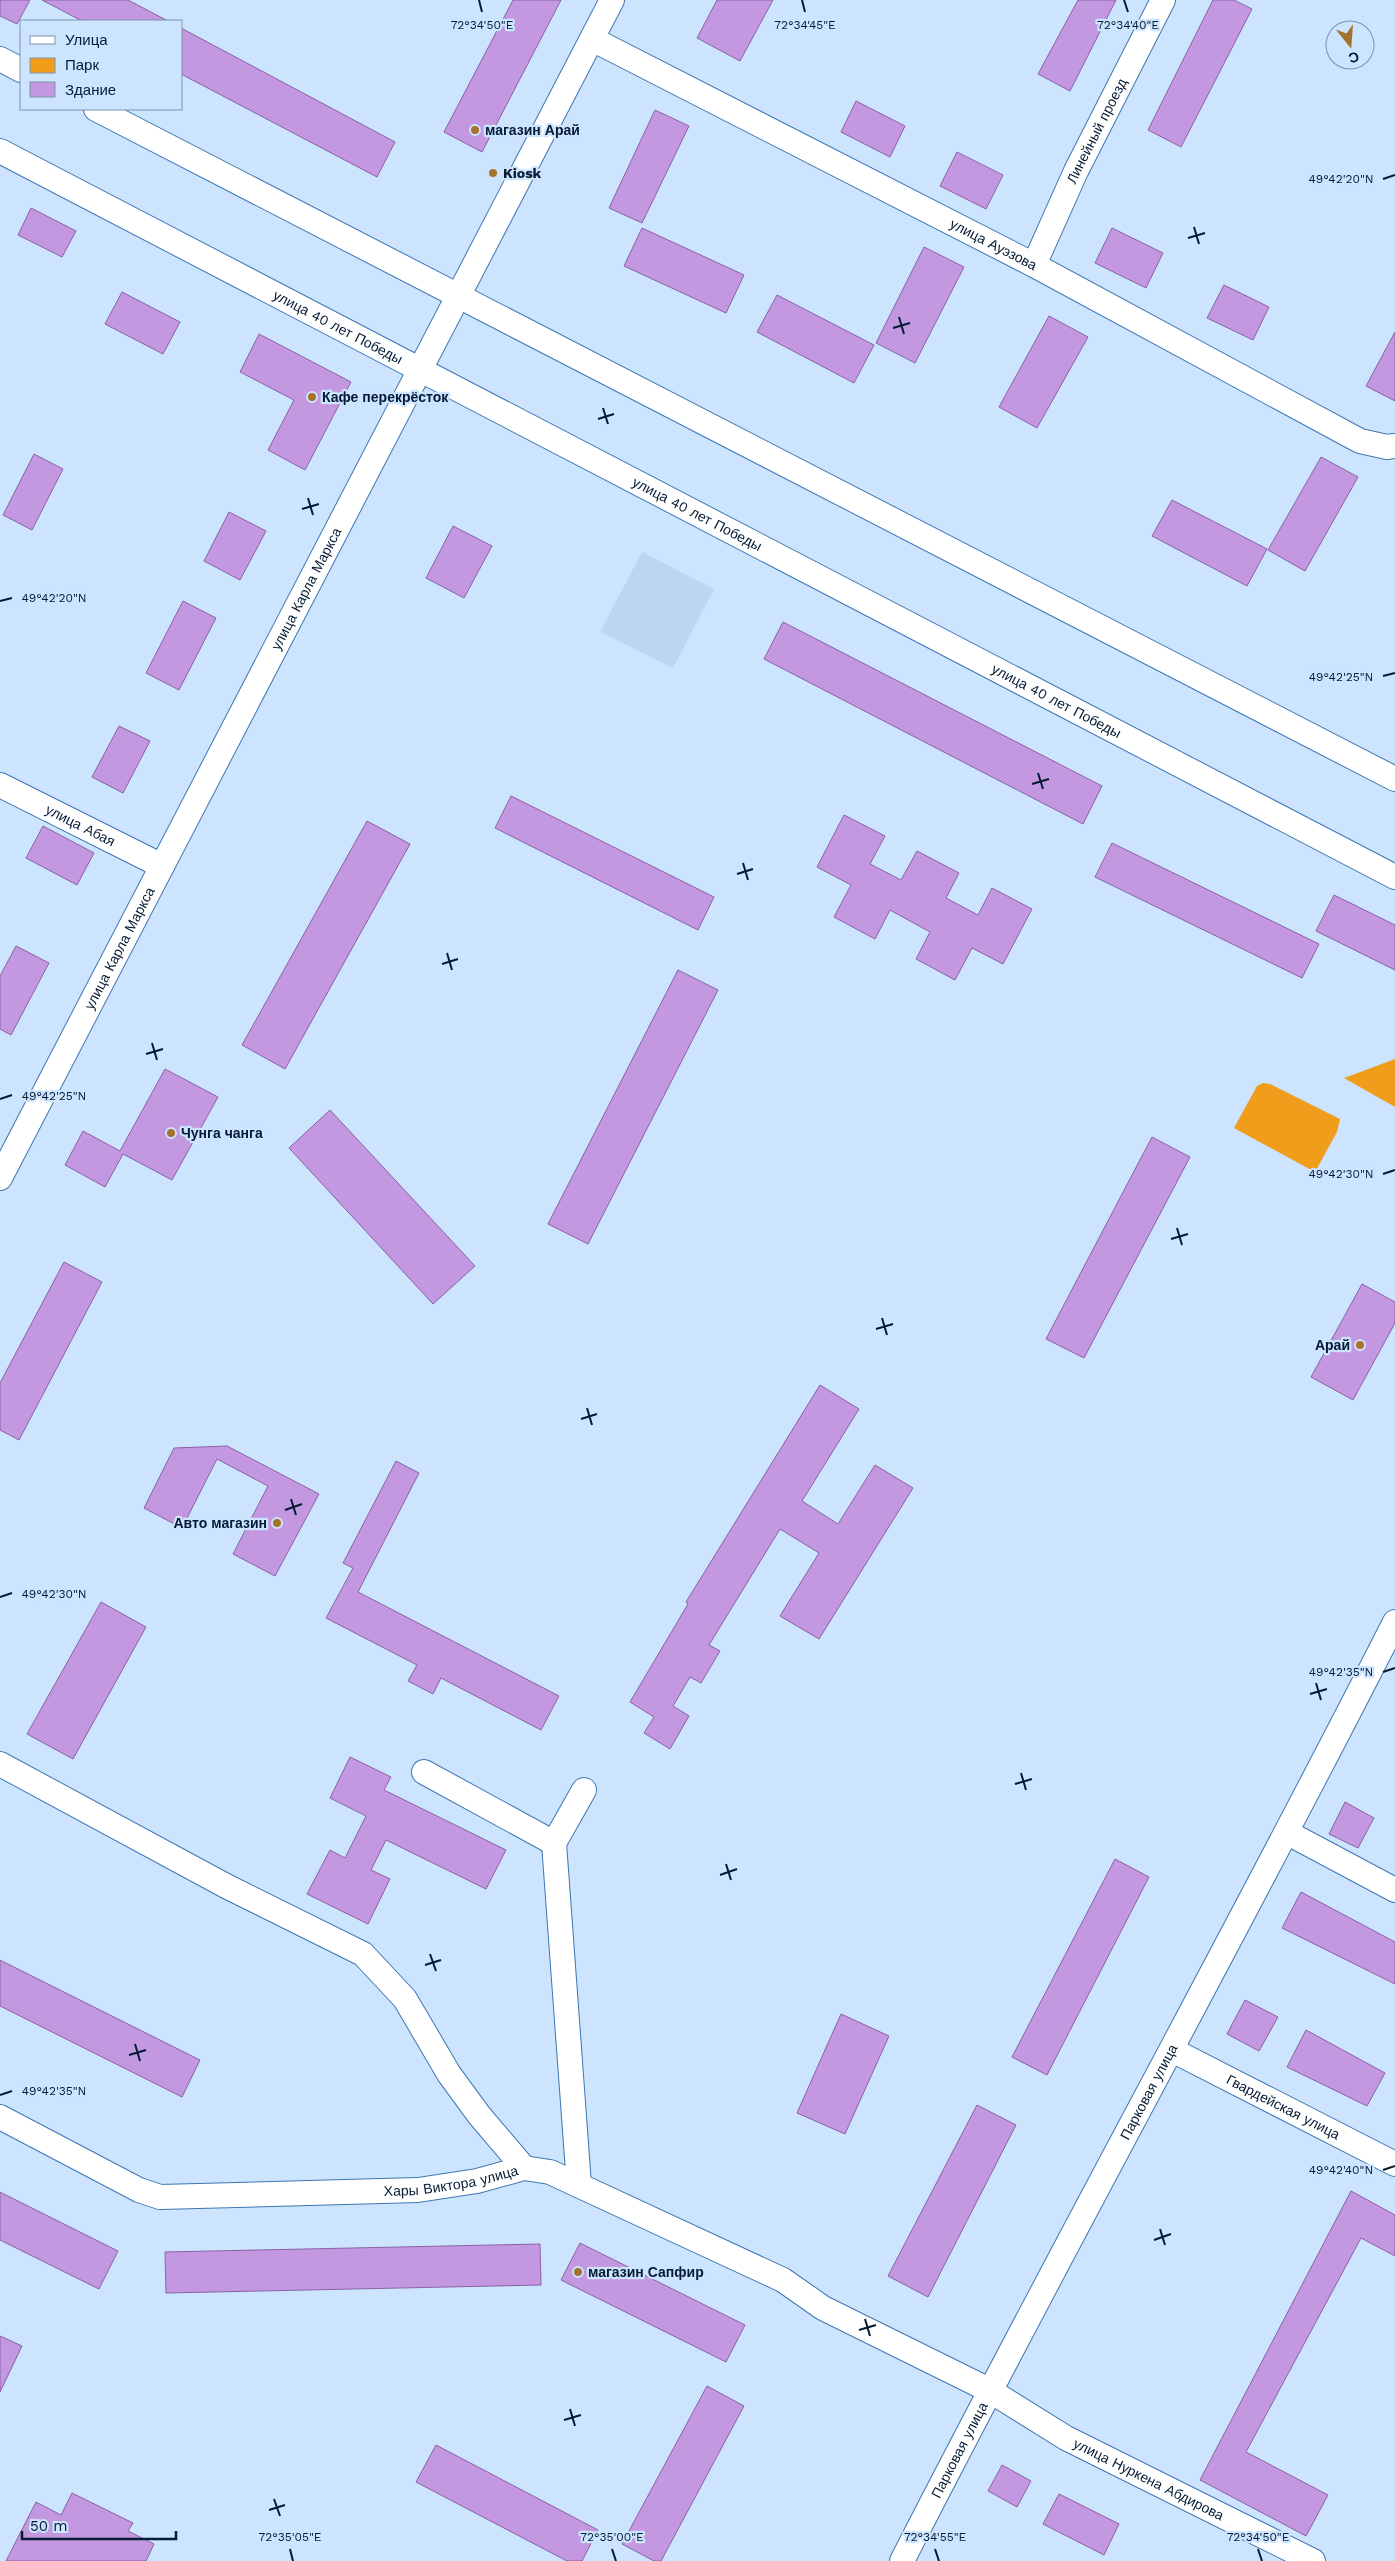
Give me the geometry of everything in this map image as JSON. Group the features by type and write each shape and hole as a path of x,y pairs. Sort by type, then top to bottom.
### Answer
{"street":[{"name":"улица Карла Маркса","path":"0,1178 612,0"},
{"name":"Линейный проезд","path":"1034,265 1076,171 1163,0"},
{"name":"улица Ауэзова","path":"592,39 1034,265 1360,441 1387,447 1395,446"},
{"path":"0,59 20,69"},
{"path":"98,110 1395,778"},
{"name":"улица 40 лет Победы","path":"0,151 1395,877"},
{"name":"улица Абая","path":"0,785 162,866"},
{"name":"Парковая улица","path":"902,2561 989,2390 1288,1833 1395,1624"},
{"path":"0,1764 226,1886 363,1954 405,1999 449,2074 479,2115 524,2168"},
{"path":"424,1772 554,1843"},
{"path":"579,2184 554,1843 584,1790"},
{"path":"1288,1833 1395,1890"},
{"name":"Гвардейская улица","path":"1172,2050 1395,2164"},
{"name":"Хары Виктора улица","path":"0,2117 139,2190 160,2197 418,2190 477,2180 524,2168 550,2172 783,2280 823,2308 989,2390"},
{"name":"улица Нуркена Абдирова","path":"989,2390 1066,2438 1313,2561"}],"shaded area":[{"path":"642,552 714,589 673,668 600,632"}],"green space":[{"path":"1395,1059 1395,1107 1344,1078"},
{"path":"1263,1083 1270,1084 1340,1119 1337,1132 1315,1172 1234,1128 1257,1086"}],"building":[{"path":"0,0 30,0 17,24 0,16"},
{"path":"42,0 128,0 166,20 80,20"},
{"path":"513,0 561,0 482,152 444,132"},
{"path":"717,0 773,0 740,61 697,38"},
{"path":"1078,0 1116,0 1070,91 1038,74"},
{"path":"1213,0 1234,0 1252,9 1181,147 1148,130"},
{"path":"182,29 395,142 377,177 182,75"},
{"path":"856,101 905,126 890,157 841,132"},
{"path":"655,110 689,126 642,223 609,208"},
{"path":"957,152 1003,175 986,209 940,186"},
{"path":"31,208 76,231 62,257 18,235"},
{"path":"642,228 744,275 726,313 624,266"},
{"path":"1112,228 1163,253 1146,288 1095,263"},
{"path":"924,247 964,267 915,363 876,343"},
{"path":"1224,285 1269,307 1253,340 1207,318"},
{"path":"122,292 180,322 163,354 105,324"},
{"path":"777,295 874,345 854,383 757,332"},
{"path":"1049,316 1088,337 1037,428 999,407"},
{"path":"1395,332 1395,401 1366,386"},
{"path":"259,334 351,382 305,470 268,450 294,400 240,372"},
{"path":"34,454 63,469 32,530 3,515"},
{"path":"1321,457 1358,477 1305,571 1268,550"},
{"path":"1172,500 1267,549 1247,586 1152,536"},
{"path":"229,512 266,531 240,580 204,561"},
{"path":"453,526 492,546 464,598 426,578"},
{"path":"183,601 216,618 179,690 146,673"},
{"path":"783,622 1102,786 1083,824 764,659"},
{"path":"119,726 150,741 123,793 92,777"},
{"path":"511,796 714,897 698,930 495,828"},
{"path":"844,815 885,836 870,864 901,880 917,851 959,873 946,898 978,915 992,888 1032,909 1003,964 972,948 955,980 916,959 930,932 890,910 875,939 834,917 851,885 817,867"},
{"path":"367,821 410,844 285,1069 242,1045"},
{"path":"43,826 94,853 77,885 26,858"},
{"path":"1112,843 1319,944 1302,978 1095,877"},
{"path":"1334,895 1395,925 1395,970 1316,931"},
{"path":"16,946 49,963 11,1035 0,1029 0,976"},
{"path":"678,970 718,990 588,1244 548,1224"},
{"path":"165,1069 218,1097 172,1180 123,1154 105,1187 65,1165 83,1131 120,1151"},
{"path":"330,1110 475,1266 433,1304 289,1148"},
{"path":"1152,1137 1190,1157 1084,1358 1046,1339"},
{"path":"64,1262 102,1282 19,1440 0,1430 0,1383"},
{"path":"1362,1284 1395,1302 1395,1323 1353,1400 1311,1377"},
{"path":"820,1385 859,1409 802,1501 838,1524 875,1465 913,1488 819,1639 780,1616 819,1553 780,1529 709,1645 720,1651 701,1683 690,1677 673,1706 689,1716 670,1749 644,1733 654,1717 630,1702 688,1604 686,1602"},
{"path":"227,1446 319,1494 275,1576 233,1554 268,1486 217,1459 182,1528 144,1508 174,1448"},
{"path":"396,1461 419,1473 358,1592 559,1696 541,1730 441,1678 433,1694 408,1681 417,1665 326,1618 353,1568 343,1563"},
{"path":"101,1602 146,1627 73,1759 27,1734"},
{"path":"350,1757 391,1777 384,1790 506,1850 486,1889 386,1840 371,1870 390,1879 368,1924 307,1894 330,1850 345,1858 366,1816 330,1798"},
{"path":"1345,1802 1374,1818 1358,1848 1329,1834"},
{"path":"1115,1859 1149,1877 1047,2075 1012,2057"},
{"path":"1301,1892 1395,1942 1395,1984 1282,1928"},
{"path":"0,1960 200,2060 182,2097 0,2006"},
{"path":"1245,2000 1278,2017 1259,2051 1227,2034"},
{"path":"841,2014 889,2036 845,2134 797,2113"},
{"path":"1306,2030 1385,2073 1367,2106 1287,2067"},
{"path":"977,2105 1016,2125 928,2297 888,2276"},
{"path":"1351,2191 1395,2215 1395,2256 1361,2238 1246,2452 1328,2495 1306,2536 1200,2480"},
{"path":"0,2192 118,2251 99,2289 0,2240"},
{"path":"580,2243 745,2325 726,2362 561,2280"},
{"path":"540,2244 541,2285 166,2293 165,2252"},
{"path":"0,2336 22,2346 0,2392"},
{"path":"707,2386 744,2406 661,2561 654,2561 622,2544"},
{"path":"436,2445 598,2530 582,2561 567,2561 416,2482"},
{"path":"1002,2465 1031,2481 1017,2507 988,2491"},
{"path":"72,2493 133,2523 128,2531 154,2544 146,2561 6,2561 36,2502 61,2515"},
{"path":"1059,2494 1119,2524 1104,2555 1043,2524"}],"place":[{"name":"магазин Арай","path":"475,130"},
{"name":"Kiosk","path":"493,173"},
{"name":"Кафе перекрёсток","path":"312,397"},
{"name":"Чунга чанга","path":"171,1133"},
{"name":"Арай","path":"1360,1345"},
{"name":"Авто магазин","path":"277,1523"},
{"name":"магазин Сапфир","path":"578,2272"}]}
